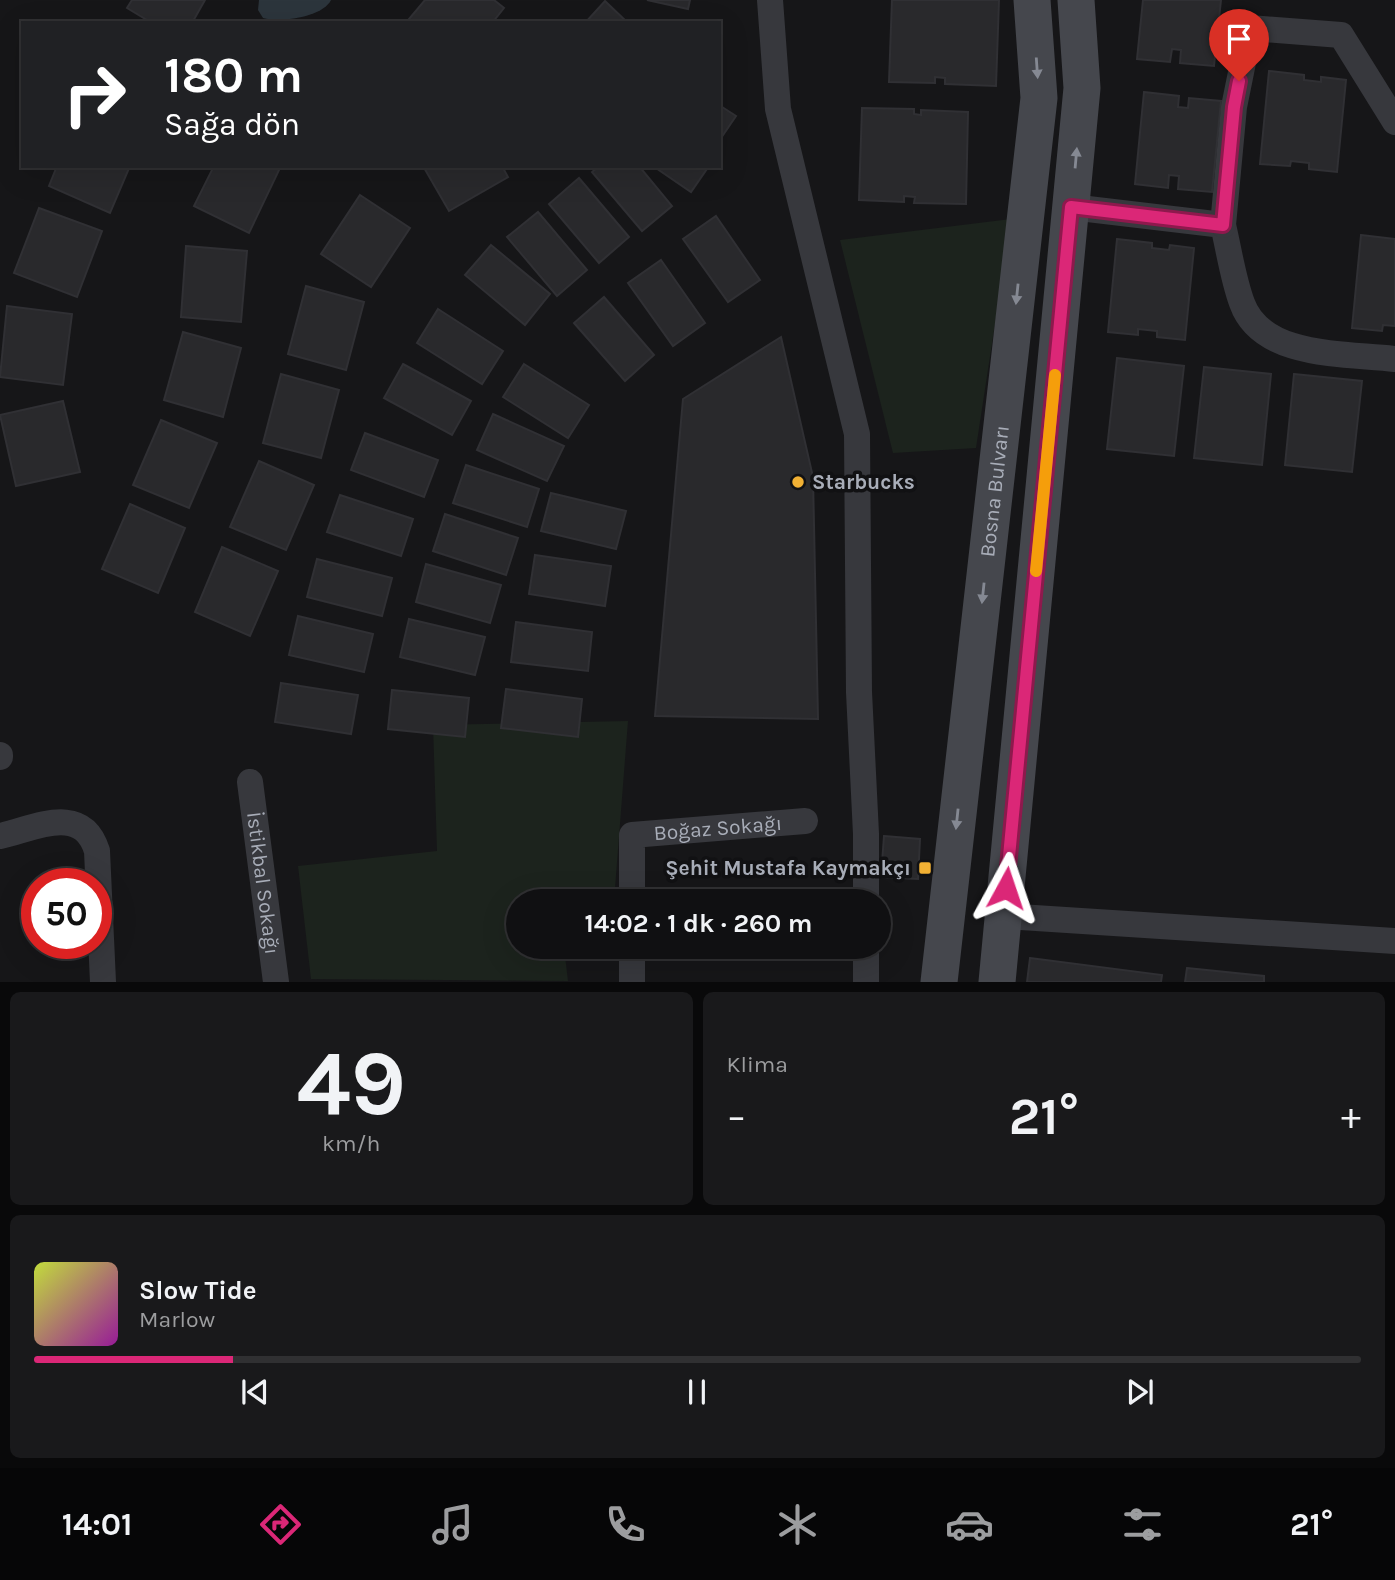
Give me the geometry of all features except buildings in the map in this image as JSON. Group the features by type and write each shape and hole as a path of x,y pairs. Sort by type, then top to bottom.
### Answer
{"main road":[{"name":"Bosna Bulvarı","path":"939,982 1039,97 1032,0"},
{"path":"997,982 1082,88 1076,0"}],"street":[{"path":"770,0 778,109 857,434 859,692 866,889"},
{"path":"1395,122 1341,35 1250,28 1234,107 1223,225 1242,306 1266,335 1294,346 1395,359"},
{"path":"1071,207 1223,225"},
{"name":"İstikbal Sokağı","path":"250,782 276,982"},
{"path":"0,836 68,821 80,824 88,832 97,851 103,982"},
{"name":"Boğaz Sokağı","path":"632,889 632,835 805,821"},
{"path":"1003,916 1395,941"},
{"path":"632,959 632,982"},
{"path":"866,959 866,982"}],"shaded area":[{"path":"259,0 331,0 319,11 280,20 263,18 258,10"},
{"path":"1011,219 976,448 893,453 840,240"},
{"path":"628,721 615,889 506,889 506,959 565,959 568,981 311,979 298,866 437,851 433,725"}],"slow traffic":[{"path":"1036,571 1055,375"}],"place":[{"name":"Starbucks","path":"798,482"},
{"name":"Şehit Mustafa Kaymakçı","path":"925,868"}],"route":[{"path":"1006,888 1071,207 1223,225 1239,81"}]}
